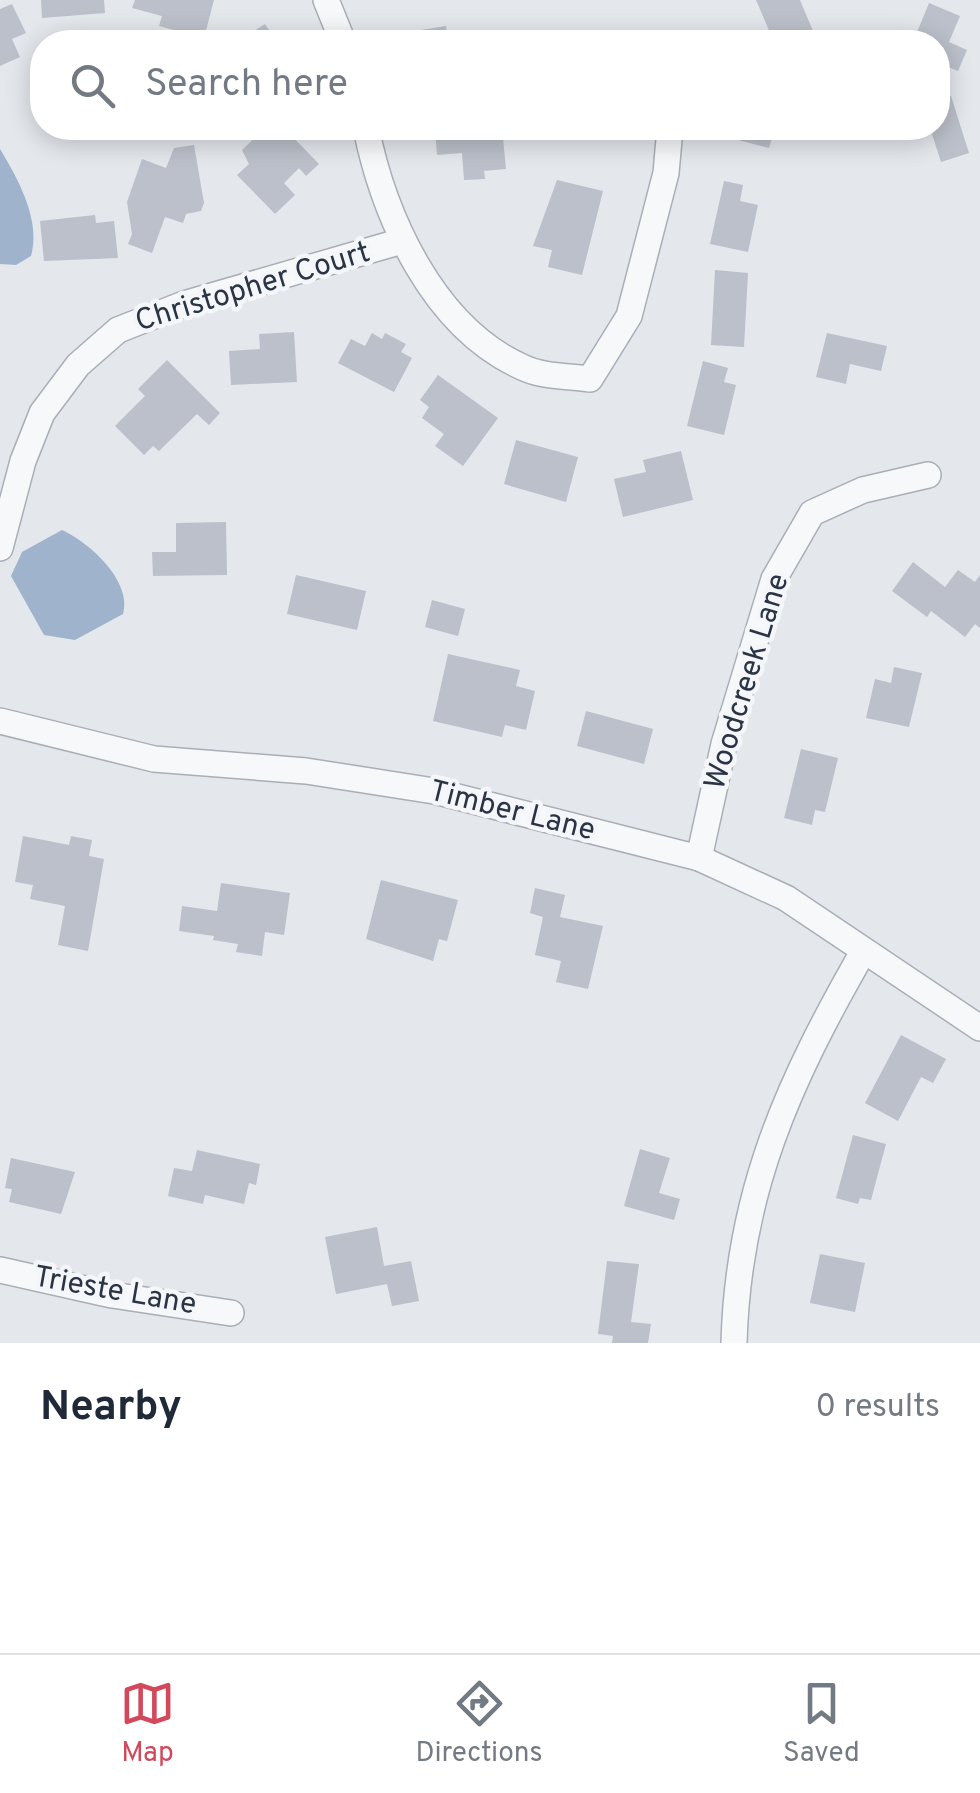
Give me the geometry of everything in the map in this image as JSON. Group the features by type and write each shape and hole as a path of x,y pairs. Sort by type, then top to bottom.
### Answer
{"street":[{"path":"326,0 337,30"},
{"path":"369,140 379,183 402,241 456,316 508,360 537,372 590,379 630,316 666,173 669,140"},
{"name":"Christopher Court","path":"0,548 22,462 42,413 78,365 118,330 184,304 402,241"},
{"name":"Woodcreek Lane","path":"699,858 724,744 754,638 774,579 802,530 812,514 863,490 928,474"},
{"name":"Timber Lane","path":"0,721 154,759 306,772 434,791 699,858 786,898 980,1028"},
{"path":"734,1343 746,1228 769,1140 811,1042 862,952"},
{"name":"Trieste Lane","path":"0,1270 112,1296 231,1313"}],"water":[{"path":"0,149 20,187 33,228 31,256 16,265 0,264"},
{"path":"62,530 106,564 124,601 123,614 75,640 44,635 11,576 22,552"}],"building":[{"path":"41,0 104,0 105,13 42,18"},
{"path":"135,0 214,0 206,30 159,26 162,16 132,8"},
{"path":"756,0 800,0 813,30 769,30"},
{"path":"929,3 960,16 950,40 950,30 918,30"},
{"path":"12,4 26,33 12,39 20,57 0,66 0,9"},
{"path":"950,42 967,50 958,71 950,68"},
{"path":"950,96 969,153 941,162 934,140 950,140"},
{"path":"252,140 296,140 319,164 306,176 299,168 284,183 295,195 275,214 237,175 249,164 242,150"},
{"path":"436,140 503,140 506,169 484,171 485,179 464,180 462,153 437,155"},
{"path":"738,140 771,140 769,148"},
{"path":"194,145 204,203 201,211 186,214 183,223 165,217 152,253 128,244 132,234 127,202 142,159 166,168 174,148"},
{"path":"557,180 603,191 582,275 548,267 552,250 533,246"},
{"path":"724,181 743,185 740,201 758,205 748,252 710,244"},
{"path":"95,215 96,223 114,221 118,258 44,261 40,221"},
{"path":"715,270 748,273 744,347 711,345"},
{"path":"294,332 297,382 231,385 229,351 260,349 259,334"},
{"path":"372,333 382,339 385,333 406,344 401,352 412,358 394,392 338,363 351,339 365,346"},
{"path":"827,333 887,346 881,371 850,364 846,384 816,377"},
{"path":"167,360 220,413 209,425 197,414 159,451 153,446 144,455 115,426 145,396 138,389"},
{"path":"703,361 728,368 724,382 736,385 724,435 687,426"},
{"path":"438,375 498,418 463,466 435,446 444,434 422,418 429,407 420,400"},
{"path":"516,440 578,457 566,502 504,484"},
{"path":"681,451 693,500 623,517 614,479 646,472 643,460"},
{"path":"226,522 227,575 153,576 152,552 176,552 176,523"},
{"path":"913,562 945,587 958,570 975,582 980,575 980,628 975,624 965,637 931,611 927,617 892,591"},
{"path":"296,575 366,591 357,630 287,614"},
{"path":"432,600 465,609 458,636 425,627"},
{"path":"448,654 520,670 516,686 535,691 526,730 505,725 502,737 433,721"},
{"path":"894,667 922,673 909,727 866,718 875,679 891,683"},
{"path":"586,711 653,729 644,764 577,746"},
{"path":"801,749 838,758 825,812 815,810 812,825 784,818"},
{"path":"23,836 69,845 71,836 92,840 89,856 104,859 88,951 58,945 65,906 30,899 33,885 15,882"},
{"path":"381,880 458,900 447,941 439,939 433,961 366,939"},
{"path":"221,883 290,893 284,935 265,932 262,956 236,952 238,944 213,940 214,936 179,931 182,906 217,911"},
{"path":"535,888 565,895 560,917 603,926 588,989 556,982 561,961 535,955 543,917 530,913"},
{"path":"901,1035 946,1059 933,1083 921,1077 898,1121 865,1103"},
{"path":"853,1135 886,1144 871,1200 860,1198 858,1204 836,1198"},
{"path":"640,1149 670,1158 659,1193 680,1199 674,1220 624,1206"},
{"path":"197,1150 260,1164 256,1185 249,1183 244,1204 205,1195 203,1204 168,1196 174,1168 192,1171"},
{"path":"11,1158 75,1172 61,1214 9,1202 12,1189 5,1188"},
{"path":"377,1227 384,1266 411,1261 419,1301 392,1306 387,1284 336,1294 325,1237"},
{"path":"820,1254 865,1263 855,1312 810,1303"},
{"path":"607,1261 639,1264 631,1322 651,1324 648,1343 612,1343 613,1336 598,1334"}]}
